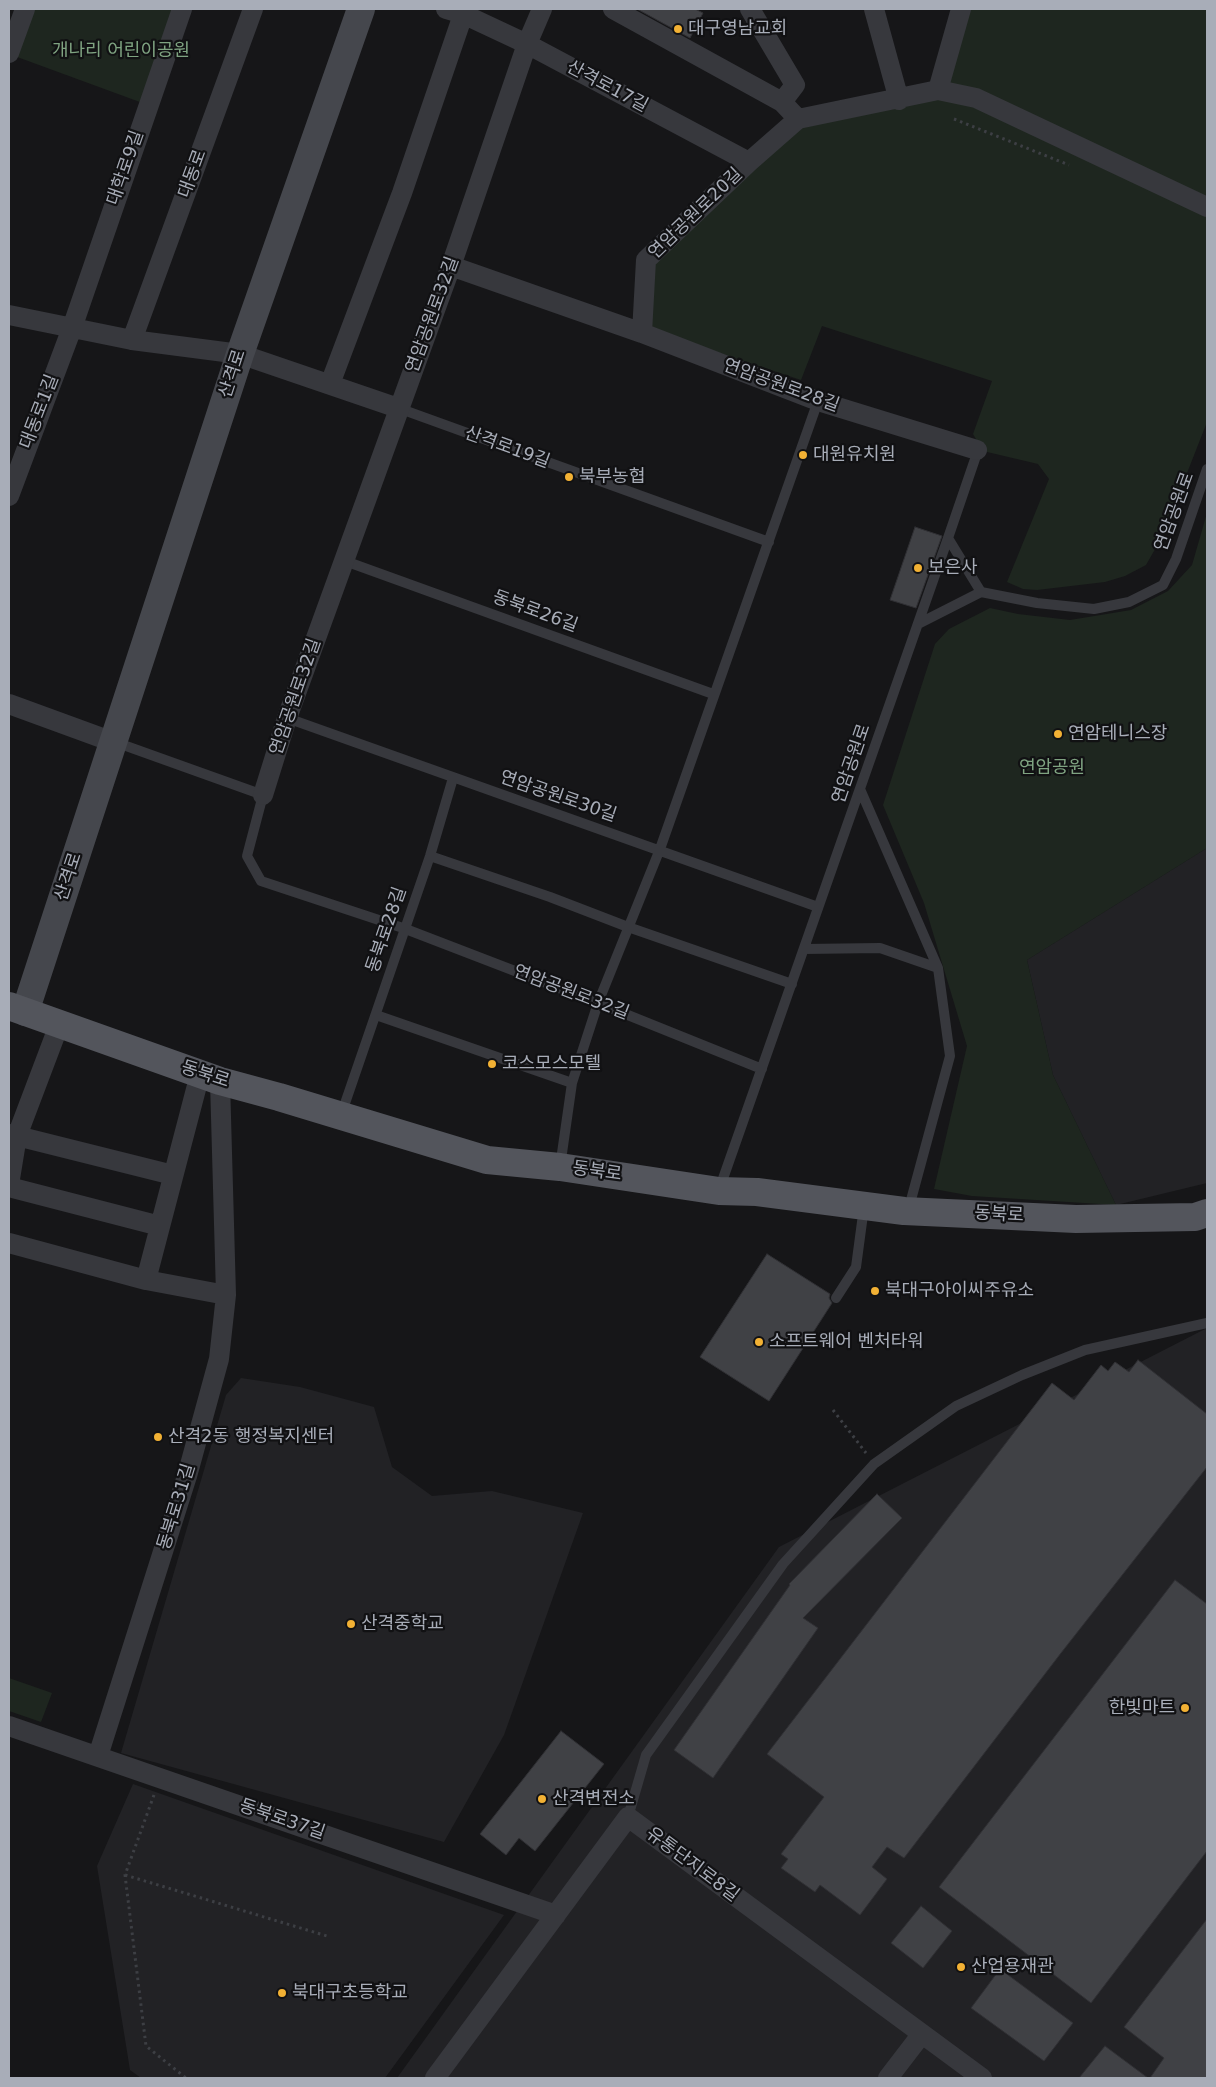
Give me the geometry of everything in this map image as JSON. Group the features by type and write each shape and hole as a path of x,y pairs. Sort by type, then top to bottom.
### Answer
{"main road":[{"name":"동북로","path":"17,1009 210,1078 487,1160 560,1167 719,1191 757,1192 908,1211 1076,1218 1195,1217 1207,1213"}],"street":[{"path":"9,53 24,9"},
{"name":"대학로9길","path":"72,328 182,9"},
{"name":"대동로","path":"132,340 253,9"},
{"name":"산격로","path":"17,1009 113,742 240,354 361,9"},
{"name":"연암공원로32길","path":"263,795 287,718 451,266 527,44 542,9"},
{"path":"614,9 782,102 798,119 899,100 938,90 976,98 1207,207"},
{"path":"750,9 794,85 782,102"},
{"path":"874,9 899,100"},
{"path":"938,90 960,10"},
{"name":"산격로17길","path":"330,384 402,193 458,11 527,44 749,162"},
{"name":"연암공원로20길","path":"642,333 646,260 749,162 798,119"},
{"name":"연암공원로28길","path":"451,266 642,333 818,402 977,450"},
{"path":"9,315 132,340 240,354"},
{"name":"대동로1길","path":"9,496 72,328"},
{"name":"산격로19길","path":"240,354 398,408"},
{"path":"9,704 113,742"},
{"path":"59,1025 13,1135 9,1186 160,1226"},
{"path":"146,1280 174,1175 210,1078"},
{"name":"동북로31길","path":"98,1756 187,1476 220,1359 226,1295 210,1078"},
{"path":"13,1135 174,1175"},
{"path":"9,1243 146,1280 226,1295"},
{"name":"동북로37길","path":"9,1726 556,1915"},
{"name":"유통단지로8길","path":"435,2078 628,1817 982,2078"},
{"path":"888,2078 921,2034"}],"lane":[{"path":"560,1167 572,1083 598,1003 660,849 713,694 770,542 818,402"},
{"name":"산격로19길","path":"398,408 770,542"},
{"name":"연암공원로28길","path":"930,589 977,450"},
{"name":"연암공원로","path":"980,592 1037,603 1094,609 1129,602 1163,585 1176,559 1207,469"},
{"path":"918,624 980,592 948,538"},
{"name":"동북로26길","path":"345,561 713,694"},
{"name":"연암공원로","path":"719,1191 930,589"},
{"name":"연암공원로30길","path":"287,718 453,778 660,849 818,907"},
{"path":"113,742 263,795"},
{"name":"동북로28길","path":"341,1116 430,856 453,778"},
{"path":"860,789 938,968 950,1056 908,1211"},
{"name":"연암공원로32길","path":"263,795 247,856 261,881 404,928 762,1068"},
{"path":"430,856 792,984"},
{"path":"804,949 880,948 938,968"},
{"path":"376,1016 482,1054 572,1083"},
{"path":"836,1298 856,1266 864,1206"},
{"path":"628,1817 646,1755 783,1564 874,1464 956,1406 1022,1375 1085,1350 1207,1322"}],"path":[{"path":"833,1410 874,1464"},
{"path":"160,1778 125,1875 146,2046 186,2078"},
{"path":"125,1875 327,1936"}],"shaded area":[{"path":"1207,848 1207,1183 1116,1205 1053,1075 1027,960"},
{"path":"1207,1328 1207,2078 397,2078 779,1547"},
{"name":"산격중학교","path":"241,1378 300,1387 374,1407 392,1467 432,1496 492,1491 583,1513 504,1735 444,1842 121,1753 226,1395"},
{"name":"북대구초등학교","path":"133,1784 504,1915 385,2078 141,2078 130,2070 97,1866"}],"green space":[{"name":"개나리 어린이공원","path":"25,9 182,9 148,105 9,54"},
{"path":"968,9 1207,9 1207,422 1162,537 1146,565 1125,576 1105,582 1037,590 1023,589 1007,582 1049,479 1038,464 983,451 973,434 992,381 822,326 801,380 648,329 653,262 801,125 937,98"},
{"name":"연암공원","path":"1207,513 1207,848 1027,960 1053,1075 1116,1205 972,1196 934,1189 967,1046 924,903 883,805 935,644 949,629 990,608 1018,614 1070,620 1131,610 1168,591 1192,565"},
{"path":"9,1678 52,1693 41,1722 9,1711"}],"building":[{"name":"대구영남교회","path":"637,9 695,9 703,13 690,38"},
{"name":"보은사","path":"915,527 942,536 916,608 890,600"},
{"name":"소프트웨어 벤처타워","path":"767,1254 830,1294 829,1298 832,1303 769,1401 700,1357"},
{"path":"1138,1360 1207,1414 1207,1467 904,1858 887,1847 872,1867 887,1879 860,1915 820,1885 815,1892 781,1868 788,1859 781,1854 824,1797 767,1754 1052,1383 1074,1400 1101,1365 1108,1371 1115,1362 1129,1372"},
{"path":"877,1494 902,1518 803,1618 818,1628 713,1778 674,1750 789,1584"},
{"path":"1175,1580 1207,1604 1207,1851 1091,2003 939,1887"},
{"name":"산격변전소","path":"561,1731 604,1764 535,1851 519,1838 506,1855 480,1834"},
{"path":"921,1906 952,1931 923,1968 891,1943"},
{"path":"1207,1919 1207,2078 1150,2078 1164,2058 1124,2027"},
{"path":"1000,1969 1073,2023 1044,2061 971,2008"},
{"path":"1105,2046 1148,2078 1079,2078"}],"place":[{"name":"대구영남교회","path":"678,29"},
{"name":"대원유치원","path":"803,455"},
{"name":"북부농협","path":"569,477"},
{"name":"보은사","path":"918,568"},
{"name":"연암테니스장","path":"1058,734"},
{"name":"코스모스모텔","path":"492,1064"},
{"name":"북대구아이씨주유소","path":"875,1291"},
{"name":"소프트웨어 벤처타워","path":"759,1342"},
{"name":"산격2동 행정복지센터","path":"158,1437"},
{"name":"산격중학교","path":"351,1624"},
{"name":"한빛마트","path":"1185,1708"},
{"name":"산격변전소","path":"542,1799"},
{"name":"산업용재관","path":"961,1967"},
{"name":"북대구초등학교","path":"282,1993"}]}
